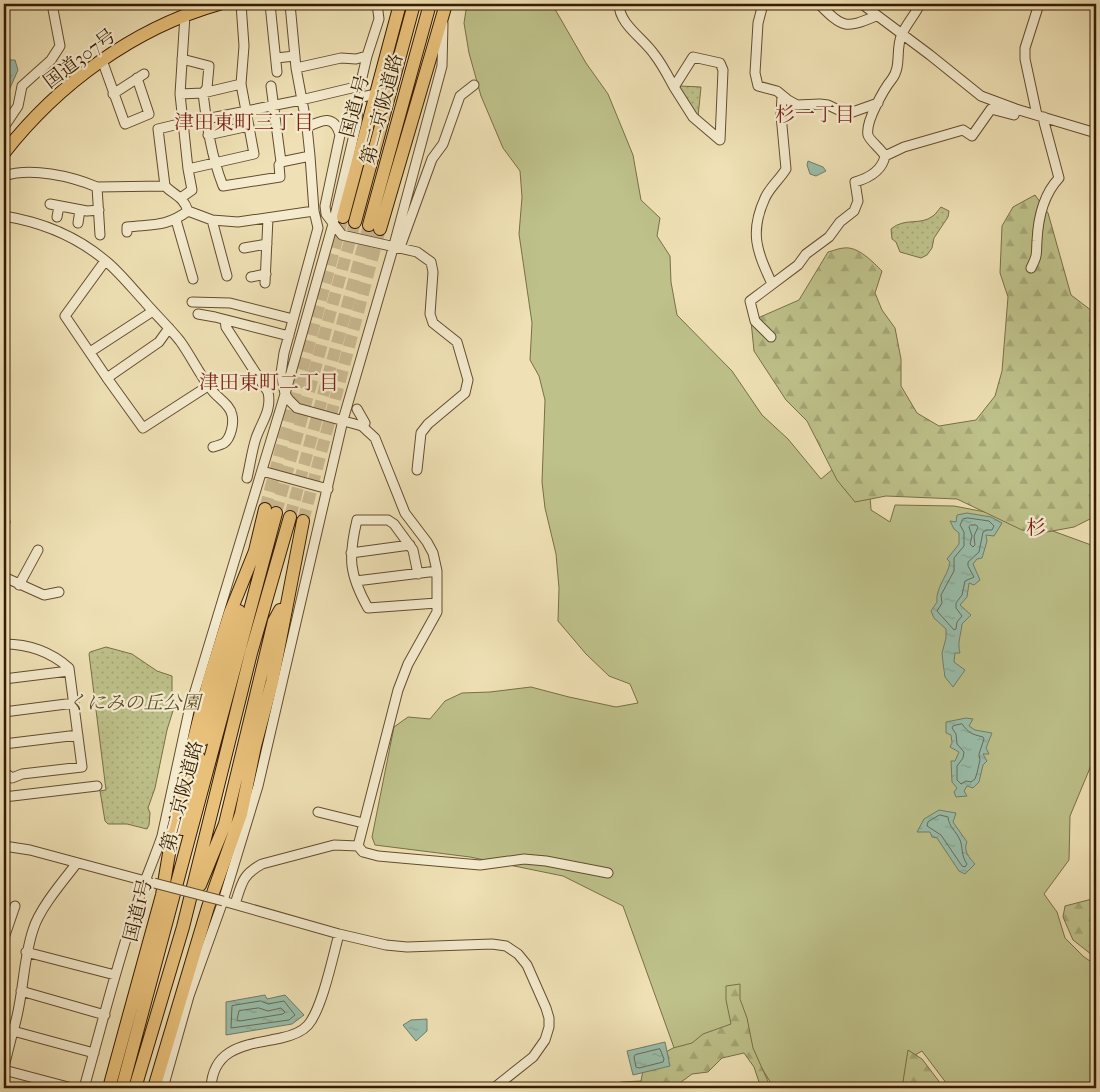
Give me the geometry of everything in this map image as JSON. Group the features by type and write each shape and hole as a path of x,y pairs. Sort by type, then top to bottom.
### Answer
{"highway":[{"name":"国道307号","path":"4,153 33,119 79,77 102,60 152,30 185,15 219,4"},
{"name":"国道1号","path":"344,221 400,4"},
{"name":"第二京阪道路","path":"344,221 414,4"},
{"name":"第二京阪道路","path":"430,4 374,227 445,8"},
{"name":"国道1号","path":"109,1088 162,896 177,806 209,680 230,613 270,511"},
{"name":"第二京阪道路","path":"122,1088 164,934 270,511"},
{"name":"第二京阪道路","path":"135,1088 183,928 251,653 290,517"},
{"path":"154,1088 208,907 241,814 255,746 272,682 303,521"},
{"path":"164,934 184,817 254,551"},
{"path":"183,928 225,824 274,621 288,592"}],"street":[{"path":"4,127 18,106 22,86 51,60 60,46 52,4"},
{"path":"188,169 254,154 242,84 244,46 241,4"},
{"path":"270,4 277,72"},
{"path":"290,4 296,68 307,127 314,211 318,228 284,353 281,372 285,394 297,408 362,426 375,438 405,513 427,542 433,553 437,571 437,612 408,664 398,690 358,846"},
{"path":"206,119 246,112 360,86 367,56 379,20 377,4"},
{"path":"619,4 619,11 631,29 654,53 674,87 693,118 720,140 723,70 720,63 693,57 674,87"},
{"path":"764,4 758,23 755,78 758,86 777,91 797,105 828,105 847,114 878,103"},
{"path":"820,4 834,18 846,25 857,24 876,16"},
{"path":"862,4 981,96 1016,109 1096,133"},
{"path":"771,337 755,321 750,301 798,266 806,254 829,237 840,222 854,211 858,201 855,182 872,175 884,162 885,156 881,149 870,139 868,134 870,119 897,66 897,50 902,34 917,12 920,4"},
{"path":"1032,268 1038,256 1037,241 1040,210 1052,184 1059,178 1025,59 1025,48 1039,4"},
{"path":"163,1088 189,996 223,901 258,786 343,420 397,246 442,66 445,8"},
{"path":"182,197 192,190 180,94 185,15"},
{"path":"276,58 295,56"},
{"path":"296,68 341,58 356,59 367,56"},
{"path":"182,59 209,66 207,88 203,93 206,119 215,164 224,186 280,177 279,165 281,162 271,86"},
{"path":"102,60 113,94 125,124 149,114 141,76 113,94"},
{"path":"180,94 203,93 242,84"},
{"path":"397,246 432,159 443,144 460,96 474,84"},
{"path":"772,284 759,256 756,224 766,197 786,169 780,105 782,96"},
{"path":"885,156 904,148 963,130 972,136 991,109 1014,115 1016,109"},
{"path":"307,127 320,121 329,120 338,127 340,135 325,206 326,214 344,221"},
{"path":"183,123 158,129 165,186 171,192 182,197 188,210 212,220 238,222 314,211"},
{"path":"208,135 249,126"},
{"path":"281,162 310,156"},
{"path":"4,176 40,172 97,187 165,186"},
{"path":"97,187 100,235"},
{"path":"50,204 87,211 98,210"},
{"path":"57,217 59,206"},
{"path":"78,223 80,210"},
{"path":"127,232 127,227 166,223 176,220 188,210"},
{"path":"4,216 48,227 73,238 105,260 180,340 208,386 219,399 229,406 232,413 233,423 225,443 213,447"},
{"path":"251,277 266,279 268,218"},
{"path":"176,220 193,279"},
{"path":"212,220 227,276"},
{"path":"344,221 342,235 417,252 431,262 433,272 430,314 433,323 457,342 468,380 465,393 428,424 421,433 417,470"},
{"path":"84,1088 115,975 144,880 162,836 189,711 285,394 344,221"},
{"path":"244,248 267,244"},
{"path":"105,260 66,316 143,428 208,386"},
{"path":"192,302 230,303 293,319"},
{"path":"214,302 215,317"},
{"path":"90,352 153,312"},
{"path":"198,314 288,336"},
{"path":"225,320 226,327 268,392 270,402 256,438 247,478"},
{"path":"107,378 159,342 169,328"},
{"path":"357,409 365,423 362,426"},
{"path":"262,471 328,489"},
{"path":"418,574 413,550 394,524 388,520 357,520 351,553 358,591 368,608 437,603"},
{"path":"351,553 410,545"},
{"path":"19,585 38,550"},
{"path":"356,581 437,571"},
{"path":"4,577 44,595 59,592"},
{"path":"4,644 26,645 59,659 69,668 82,767 22,774 12,778 4,770"},
{"path":"4,679 69,671"},
{"path":"4,712 74,703"},
{"path":"4,744 78,735"},
{"path":"4,797 97,786"},
{"path":"318,812 364,823"},
{"path":"235,904 245,876 262,864 334,845 358,846 364,852 378,856 480,865 524,859 546,861 608,873"},
{"path":"4,846 77,862 339,934 386,945 492,944 506,946 518,954 527,965 546,1008 549,1027 545,1040 533,1057 494,1088"},
{"path":"72,1088 4,1068 19,1012 26,952 33,927 77,862"},
{"path":"4,938 15,906"},
{"path":"211,1088 214,1068 225,1055 238,1048 293,1035 308,1025 318,1005 339,934"},
{"path":"26,952 115,975"},
{"path":"21,991 105,1015"},
{"path":"4,1028 94,1053"}],"green space":[{"path":"467,4 552,4 586,63 608,94 633,155 641,200 660,218 657,236 670,256 671,282 677,315 732,371 762,415 788,439 821,479 846,458 867,449 871,510 890,522 895,505 954,506 1017,518 1094,546 1096,543 1096,743 1090,768 1070,816 1069,860 1044,894 1057,912 1065,938 1084,957 1096,965 1096,1088 950,1088 922,1051 908,1059 908,1088 774,1088 735,1025 677,1056 623,906 563,876 470,857 375,845 372,837 394,727 408,717 430,719 445,701 462,693 531,687 616,707 638,703 630,684 609,676 586,654 558,621 559,588 556,554 545,508 542,482 545,400 539,376 530,360 532,323 519,234 522,197 520,171 503,148 481,96 469,53 464,23"},
{"path":"680,86 701,87 698,117 680,92"},
{"path":"1035,195 1048,213 1071,295 1096,314 1096,516 1074,527 1047,532 1022,530 957,499 886,496 855,502 837,480 807,421 786,400 754,351 751,321 799,300 828,252 842,248 855,249 865,255 882,271 875,293 882,310 895,328 901,359 901,386 917,413 939,426 976,420 995,396 1002,371 1008,297 1000,273 1002,226 1013,207"},
{"path":"941,207 949,211 948,217 934,238 932,248 927,255 921,258 900,252 896,242 892,239 891,229 902,223 928,219"},
{"name":"くにみの丘公園","path":"106,647 132,654 157,671 172,676 172,696 176,701 167,730 155,788 148,808 150,813 147,829 127,824 108,824 105,821 100,791 106,790 89,654"},
{"path":"1096,898 1096,958 1073,940 1063,917 1065,906"},
{"path":"740,984 740,999 747,1018 753,1048 771,1088 761,1088 754,1067 744,1053 722,1058 708,1072 692,1074 673,1088 612,1088 621,1082 641,1081 645,1059 655,1058 673,1048 692,1043 703,1034 731,1024 726,1000 726,986"},
{"path":"908,1050 922,1059 944,1088 902,1088"}],"water":[{"path":"4,55 8,60 15,60 18,70 7,95 4,109"},
{"path":"808,161 823,167 826,171 816,176 810,174 807,165"},
{"path":"967,513 991,517 1002,523 994,536 986,535 987,541 982,558 977,559 973,564 980,580 974,585 969,583 967,597 960,605 971,615 962,624 959,642 960,653 955,653 954,662 965,670 953,687 945,677 943,663 942,653 946,629 934,618 931,611 937,602 938,592 949,567 950,562 947,559 959,544 959,533 954,529 950,521 956,522 957,515"},
{"path":"966,718 973,719 969,726 975,730 992,733 986,748 989,754 983,754 987,761 983,765 979,782 973,788 967,786 964,791 967,796 956,797 954,792 957,788 952,782 951,761 955,761 959,752 950,747 952,743 951,735 946,733 946,722"},
{"path":"939,810 956,813 953,822 967,842 966,851 975,864 965,874 959,871 937,838 932,837 930,832 917,832 924,819"},
{"path":"265,995 267,999 285,995 304,1015 292,1024 226,1035 226,1002"},
{"path":"427,1019 427,1031 416,1041 403,1025 411,1020"},
{"path":"665,1042 670,1066 633,1075 627,1051"}],"tunnel":[{"path":"265,509 343,217"},
{"path":"276,513 355,222"},
{"path":"290,517 369,225"},
{"path":"303,521 380,229"}],"district":[{"name":"杉一丁目","path":"815,114"},
{"name":"津田東町三丁目","path":"244,122"},
{"name":"津田東町二丁目","path":"269,382"},
{"name":"杉","path":"1036,527"}]}
